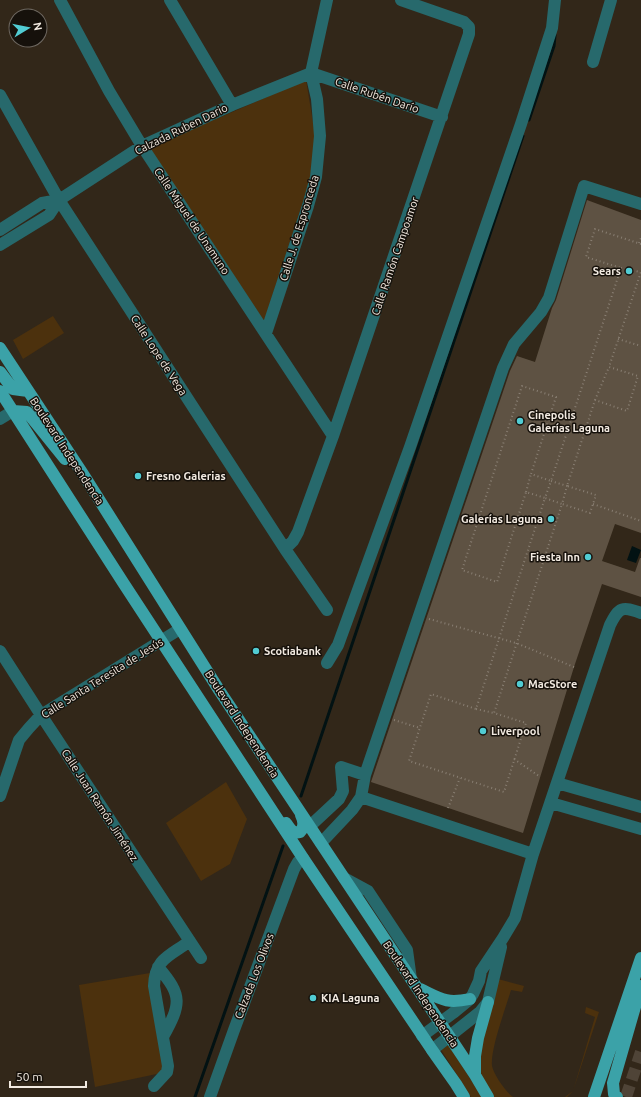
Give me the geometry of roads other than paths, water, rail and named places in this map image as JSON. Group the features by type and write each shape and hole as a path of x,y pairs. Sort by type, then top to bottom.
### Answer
{"main road":[{"name":"Boulevard Independencia","path":"0,348 83,474 219,690 450,1036 488,1097"},
{"path":"0,372 13,389 28,391"},
{"name":"Boulevard Independencia","path":"0,391 303,858 464,1097"},
{"path":"13,411 27,412 68,461 83,474"},
{"path":"247,772 292,832 296,833 303,829 304,824 299,811"},
{"path":"587,1097 595,1092 641,958"},
{"path":"414,983 435,998 448,1001 470,999"},
{"path":"617,1097 614,1094 613,1083 641,986"},
{"path":"475,1075 475,1056 478,1038 488,1002"}],"street":[{"name":"Calle Miguel de Unamuno","path":"60,0 109,91 142,146 333,436"},
{"path":"170,0 232,105"},
{"path":"312,73 327,0"},
{"name":"Calle Ramón Campoamor","path":"285,549 298,532 333,436 469,34 469,27 464,22 401,0"},
{"path":"327,662 341,638 410,447 476,256 552,28 555,0"},
{"path":"593,62 611,0"},
{"name":"Calzada Ruben Dario","path":"0,230 42,203 59,200 142,146 232,105 312,73"},
{"name":"Calle Rubén Darío","path":"312,73 442,117"},
{"name":"Calle J. de Espronceda","path":"266,333 308,206 316,177 320,136 318,99 312,73"},
{"name":"Calle Lope de Vega","path":"0,95 59,200 285,549 327,610"},
{"path":"321,843 362,797 365,775 503,368 514,344 540,312 549,298 584,186 641,204"},
{"name":"Calzada Ruben Dario","path":"0,245 49,215 59,200"},
{"path":"0,419 13,411"},
{"path":"422,1036 470,999 476,988 481,971 515,918 533,854 610,625 616,612 621,610 627,608 641,613"},
{"name":"Calle Santa Teresita de Jesús","path":"0,796 19,740 41,715 180,629"},
{"name":"Calle Juan Ramón Jiménez","path":"0,651 201,958"},
{"path":"310,826 339,799 343,791 341,767 365,775"},
{"path":"557,783 641,807"},
{"path":"362,797 533,854"},
{"path":"551,803 641,829"},
{"name":"Calzada Los Olivos","path":"210,1097 294,869 298,862 303,858"},
{"path":"432,1050 480,1012 488,1002 503,938"},
{"path":"154,1086 167,1070 167,1059 154,986 154,975 158,967 165,959 190,941"},
{"path":"158,967 171,982 176,994 177,1005 174,1016 163,1037"}],"waterway":[{"path":"529,120 554,46 555,35"},
{"path":"301,796 523,136"},
{"path":"195,1097 283,846"}],"tunnel":[{"path":"626,1097 641,1052"}],"place":[{"name":"Sears","path":"629,271"},
{"name":"Cinepolis Galerías Laguna","path":"520,421"},
{"name":"Fresno Galerias","path":"138,476"},
{"name":"Galerías Laguna","path":"551,519"},
{"name":"Fiesta Inn","path":"588,557"},
{"name":"Scotiabank","path":"256,651"},
{"name":"MacStore","path":"520,684"},
{"name":"Liverpool","path":"483,731"},
{"name":"KIA Laguna","path":"313,998"}]}
